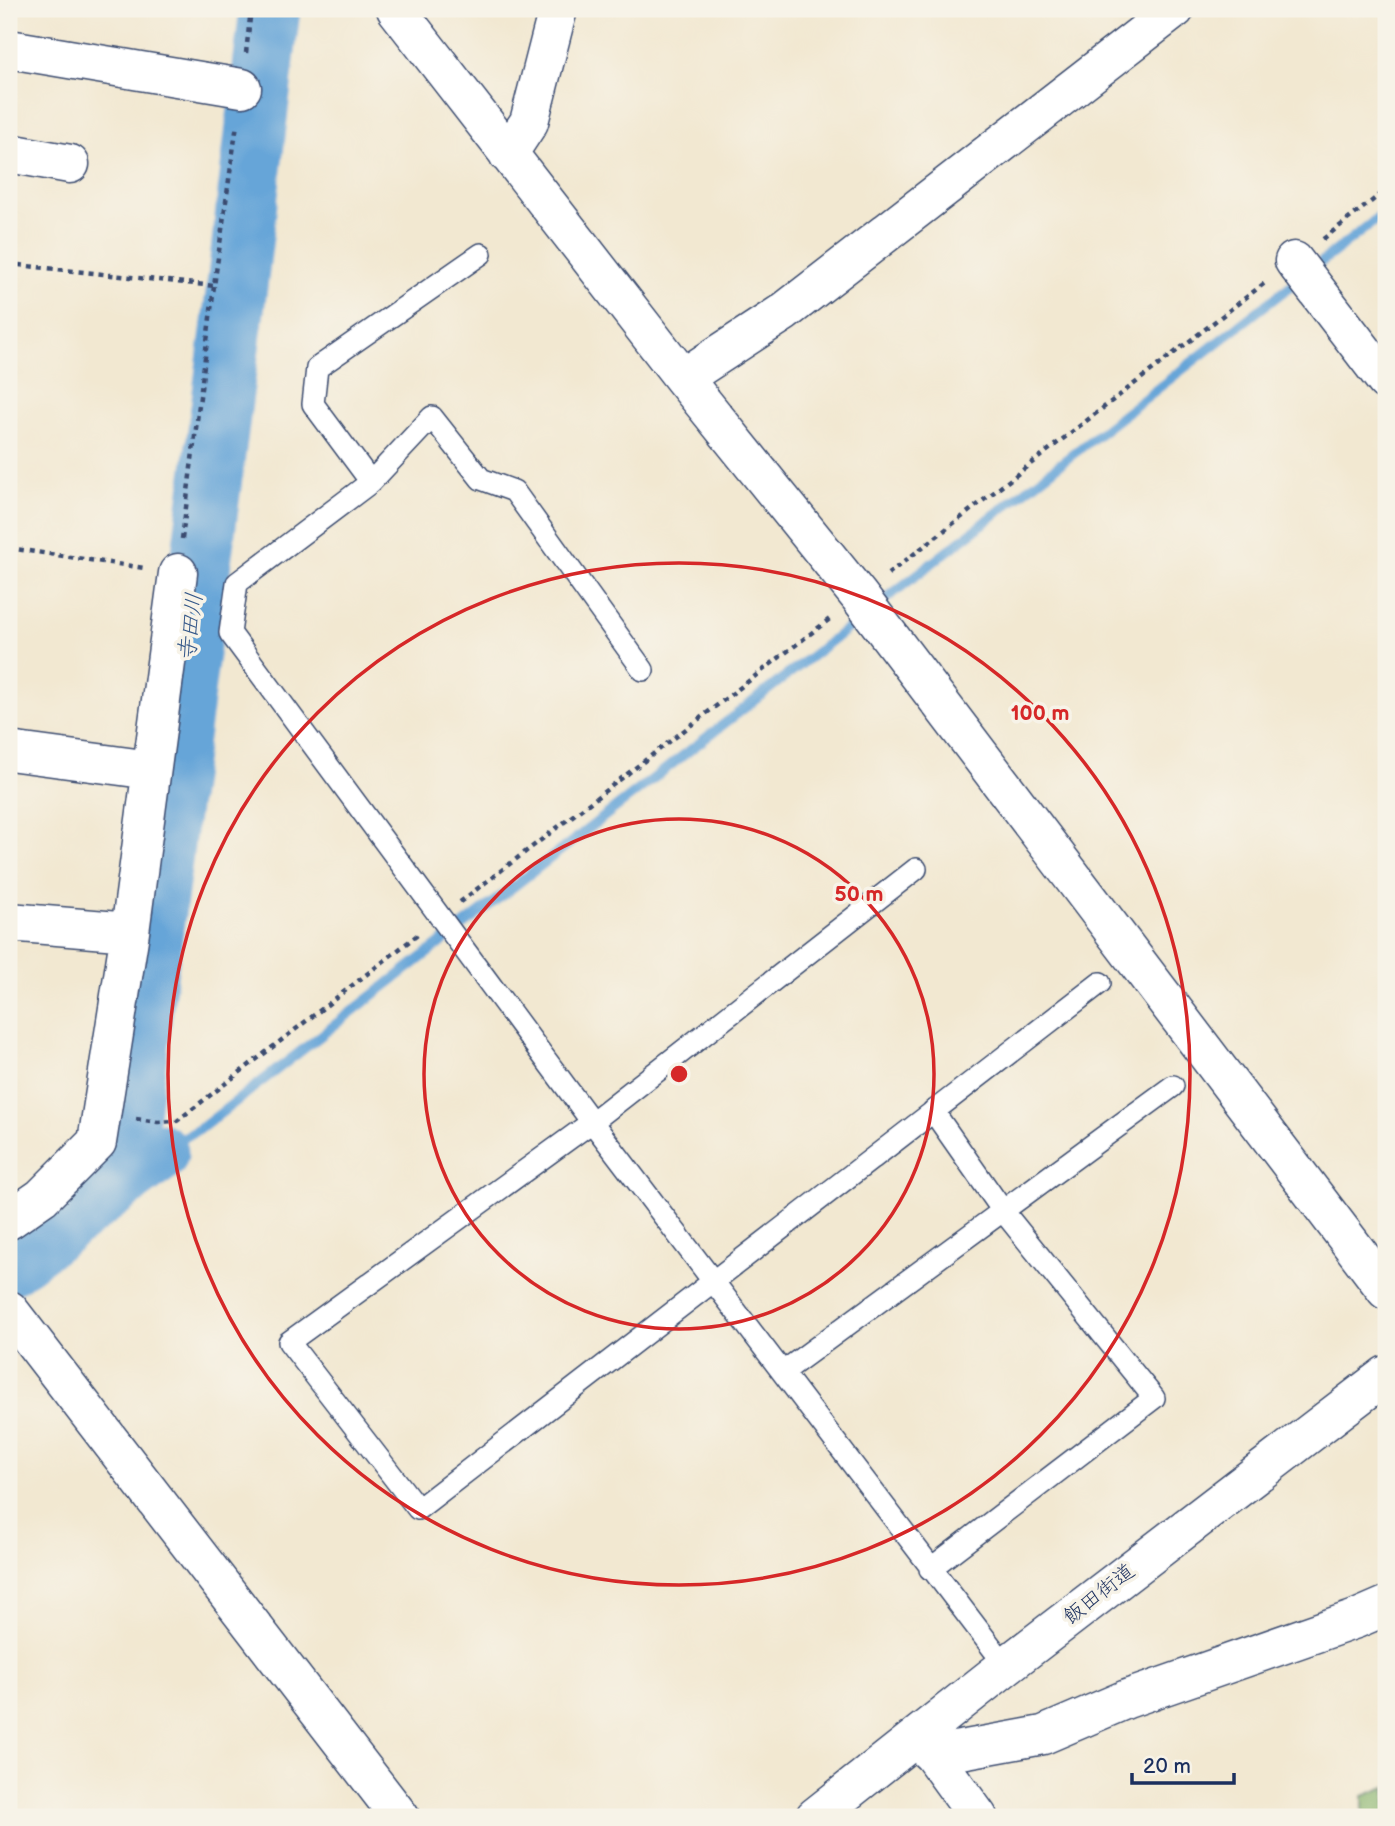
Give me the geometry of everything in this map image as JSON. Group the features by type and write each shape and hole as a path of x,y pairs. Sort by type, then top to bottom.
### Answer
{"street":[{"path":"396,9 683,378 859,596 1386,1290"},
{"path":"508,154 529,122 558,9"},
{"path":"683,378 784,312 1175,9"},
{"path":"9,49 242,88"},
{"path":"9,153 70,164"},
{"path":"1294,261 1386,381"},
{"path":"9,1220 42,1197 97,1142 130,932 178,573"},
{"path":"9,751 151,770"},
{"path":"9,922 130,932"},
{"path":"9,1310 400,1817"},
{"name":"飯田街道","path":"816,1817 924,1747 1006,1666 1386,1375"},
{"path":"924,1747 1043,1735 1127,1699 1386,1606"},
{"path":"924,1747 978,1817"}],"lane":[{"path":"371,482 313,404 317,368 481,254"},
{"path":"643,670 514,491 481,479 432,417 371,482 237,583 230,633 592,1122 1006,1666"},
{"path":"916,869 592,1122 289,1342 418,1509 1100,983"},
{"path":"783,1372 1172,1086"},
{"path":"930,1569 1154,1398 1003,1211 933,1111"}],"path":[{"path":"9,548 178,573 251,9"},
{"path":"137,1119 177,1121 184,1116 1386,190"},
{"path":"9,264 214,286"}],"green space":[{"path":"1386,1787 1386,1817 1363,1817 1363,1796"}],"waterway":[{"name":"寺田川","path":"158,1153 112,1187 124,1151 237,286 270,9"},
{"path":"158,1153 204,1126 1386,212"},
{"path":"9,1265 112,1187"}]}
